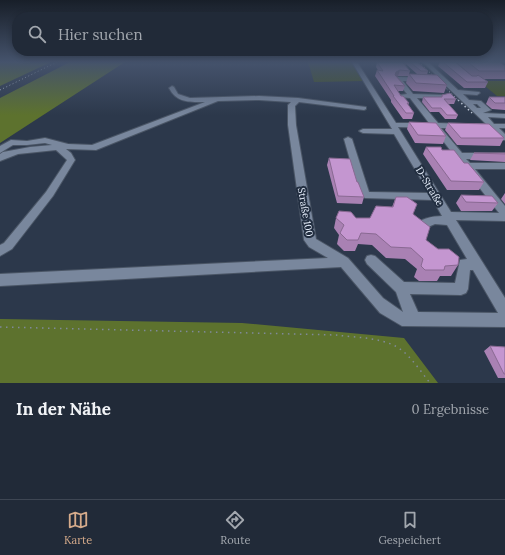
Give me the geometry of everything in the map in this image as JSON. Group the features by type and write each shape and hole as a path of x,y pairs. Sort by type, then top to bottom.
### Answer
{"lane":[{"name":"D-Straße","path":"366,80 505,311"},
{"path":"399,80 505,213"},
{"path":"421,80 477,93"},
{"path":"443,80 505,138"},
{"path":"450,87 466,89"},
{"path":"172,88 176,95 185,99 215,100 253,98 298,100 364,108"},
{"path":"401,96 445,96"},
{"path":"0,158 3,155 17,150 80,146 92,148 215,100"},
{"name":"Straße 100","path":"298,100 291,105 290,108 308,234 313,244 347,265 382,308 392,315 402,319 505,320"},
{"path":"467,102 479,102 487,110 478,112"},
{"path":"478,112 505,116"},
{"path":"363,131 435,125 467,128 505,126"},
{"path":"348,139 365,195 436,197"},
{"path":"0,150 11,142 27,143 45,140 64,148 71,160 65,173 51,194 8,246 0,251"},
{"path":"459,156 505,156"},
{"path":"467,166 505,166"},
{"path":"420,227 434,220 449,218 505,217"},
{"path":"371,260 401,288 412,319"},
{"path":"0,280 342,262"},
{"path":"401,288 461,289 464,264 477,265"}],"path":[{"path":"0,327 336,335 382,340 399,347 410,356 430,383"}],"green space":[{"path":"0,80 13,80 0,86"},
{"path":"35,80 97,80 0,143 0,98"},
{"path":"313,80 364,81 314,82"},
{"path":"479,81 505,81 505,96 497,96"},
{"path":"0,319 242,323 404,338 438,383 0,383"}],"building":[{"path":"383,80 399,80 405,86 394,85 401,96 403,96 409,103 407,103 414,113 406,113"},
{"path":"414,80 442,80 447,85 416,83"},
{"path":"464,80 485,80 488,82 467,82"},
{"path":"450,93 456,99 444,99 458,115 447,115 441,108 432,108 423,97 442,97 442,95"},
{"path":"489,97 505,97 505,103 495,103"},
{"path":"409,122 436,123 446,136 418,135"},
{"path":"448,123 489,124 504,138 461,138"},
{"path":"426,147 441,147 442,150 454,150 464,163 468,163 484,182 451,181"},
{"path":"474,153 505,153 505,154"},
{"path":"329,158 350,159 357,182 364,197 338,196"},
{"path":"461,195 492,196 498,203 466,202"},
{"path":"396,197 407,197 417,204 413,214 430,227 426,240 438,249 449,249 459,257 458,265 445,266 444,270 425,270 421,266 423,259 411,248 391,247 376,234 361,233 358,240 347,240 340,233 344,225 336,218 339,211 351,212 356,218 370,218 376,206 393,207"},
{"path":"490,346 505,347 505,374 504,374"}],"railway":[{"path":"0,90 21,80"},
{"path":"437,80 459,101"},
{"path":"458,100 472,113"}]}
